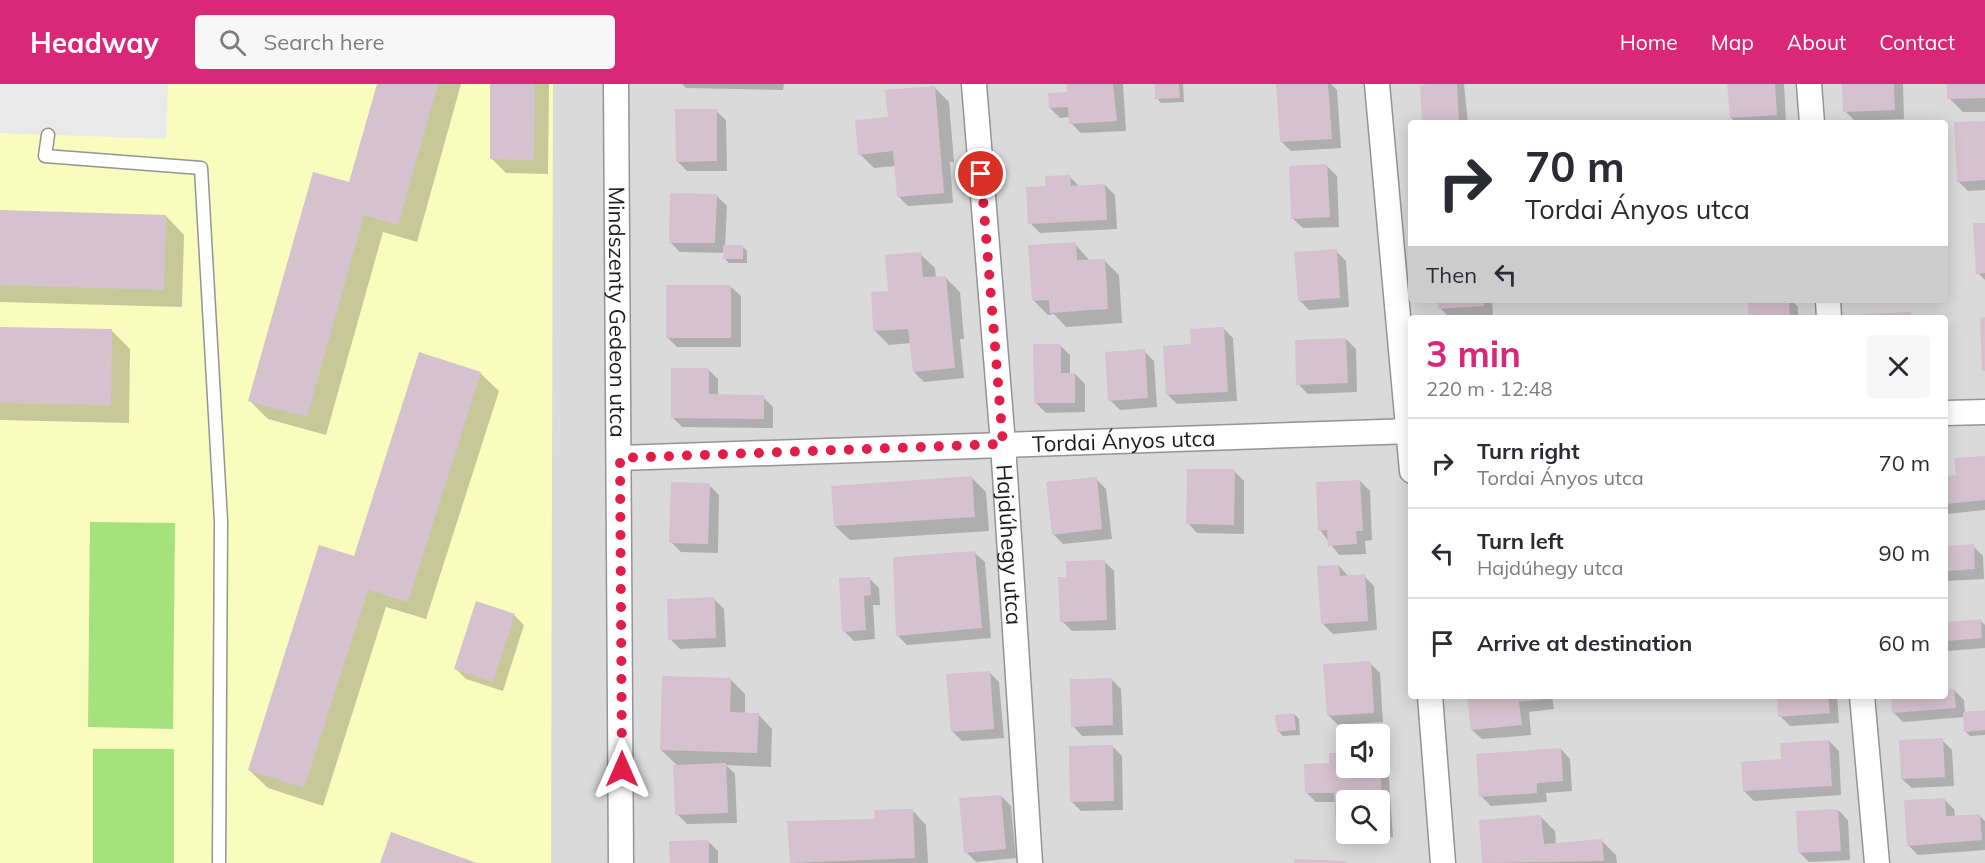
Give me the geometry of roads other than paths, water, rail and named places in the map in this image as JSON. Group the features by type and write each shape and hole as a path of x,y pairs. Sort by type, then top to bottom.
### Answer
{"street":[{"name":"Mindszenty Gedeon utca","path":"616,84 621,863"},
{"name":"Hajdúhegy utca","path":"974,84 1003,444 1030,863"},
{"path":"1377,84 1408,410"},
{"path":"1809,84 1812,120"},
{"path":"1948,413 1985,412"},
{"name":"Tordai Ányos utca","path":"620,458 1408,431"},
{"path":"1430,699 1443,863"},
{"path":"1862,699 1877,863"}],"lane":[{"path":"48,135 45,156 201,168 220,521 219,863"}]}
